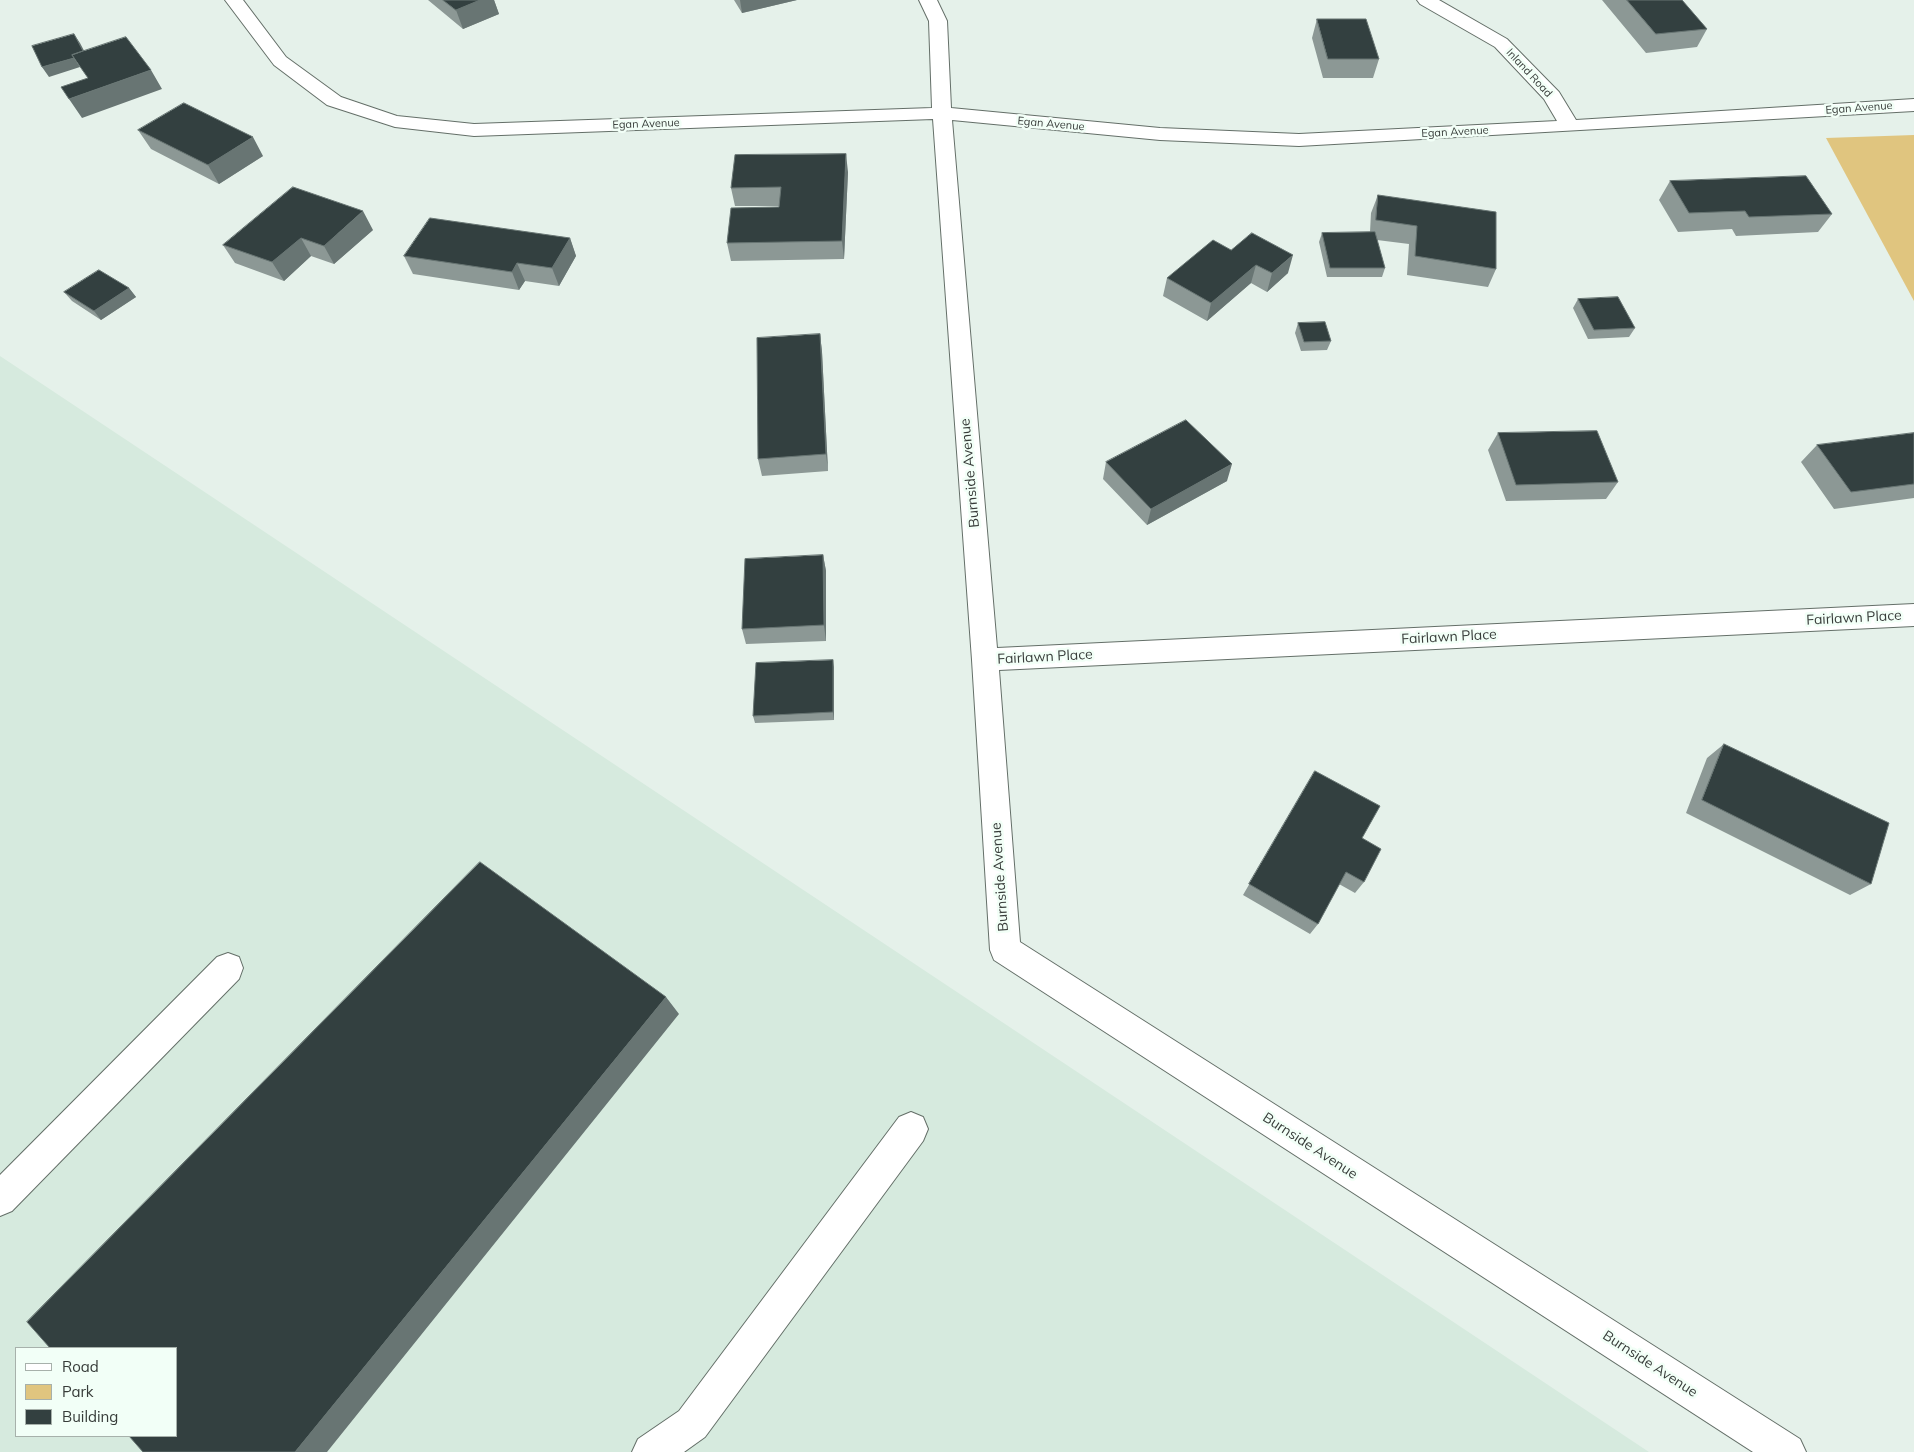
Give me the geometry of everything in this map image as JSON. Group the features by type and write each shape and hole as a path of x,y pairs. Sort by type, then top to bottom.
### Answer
{"street":[{"name":"Egan Avenue","path":"234,0 280,62 334,101 395,121 474,130 942,113 1160,134 1299,140 1914,105"},
{"name":"Burnside Avenue","path":"928,0 938,21 942,113 985,660 1005,950 1787,1452"},
{"name":"Inland Road","path":"1426,0 1501,43 1552,96 1570,126"},
{"name":"Fairlawn Place","path":"985,660 1914,615"},
{"path":"0,1199 228,968"},
{"path":"651,1452 692,1424 911,1129"}],"shaded area":[{"path":"0,356 1649,1452 0,1452"}],"green space":[{"path":"1914,135 1914,301 1826,138"}],"building":[{"path":"443,0 480,0 456,10"},
{"path":"1627,0 1682,0 1707,29 1656,34"},
{"path":"1317,19 1366,19 1379,59 1328,59"},
{"path":"74,34 83,51 72,55 74,58 42,67 32,46"},
{"path":"126,37 151,70 69,99 61,87 88,78 72,55"},
{"path":"184,103 253,137 208,165 138,130"},
{"path":"846,154 842,241 727,243 731,208 779,207 781,187 731,188 735,155"},
{"path":"1806,176 1832,214 1749,217 1745,211 1689,213 1670,181"},
{"path":"293,187 363,211 324,246 301,238 272,262 223,245"},
{"path":"1378,195 1496,212 1496,269 1415,256 1417,226 1376,220"},
{"path":"430,218 570,238 552,268 517,263 512,272 404,256"},
{"path":"1375,232 1385,268 1330,268 1322,233"},
{"path":"1252,233 1293,255 1272,273 1256,265 1211,303 1167,278 1213,240 1231,250"},
{"path":"99,270 129,288 94,311 64,292"},
{"path":"1618,297 1635,328 1594,330 1578,299"},
{"path":"1325,322 1331,341 1304,342 1298,323"},
{"path":"820,334 826,454 758,459 757,338"},
{"path":"1186,420 1232,464 1151,509 1106,462"},
{"path":"1597,431 1618,482 1516,485 1498,433"},
{"path":"1914,433 1914,484 1851,492 1817,445"},
{"path":"823,555 824,625 742,629 745,559"},
{"path":"833,660 833,712 753,716 756,663"},
{"path":"1724,744 1889,823 1871,884 1702,800"},
{"path":"1315,771 1380,806 1362,838 1381,849 1364,882 1346,872 1318,924 1249,884"},
{"path":"480,862 666,997 295,1452 143,1452 130,1437 178,1437 178,1347 49,1347 27,1322"}]}
